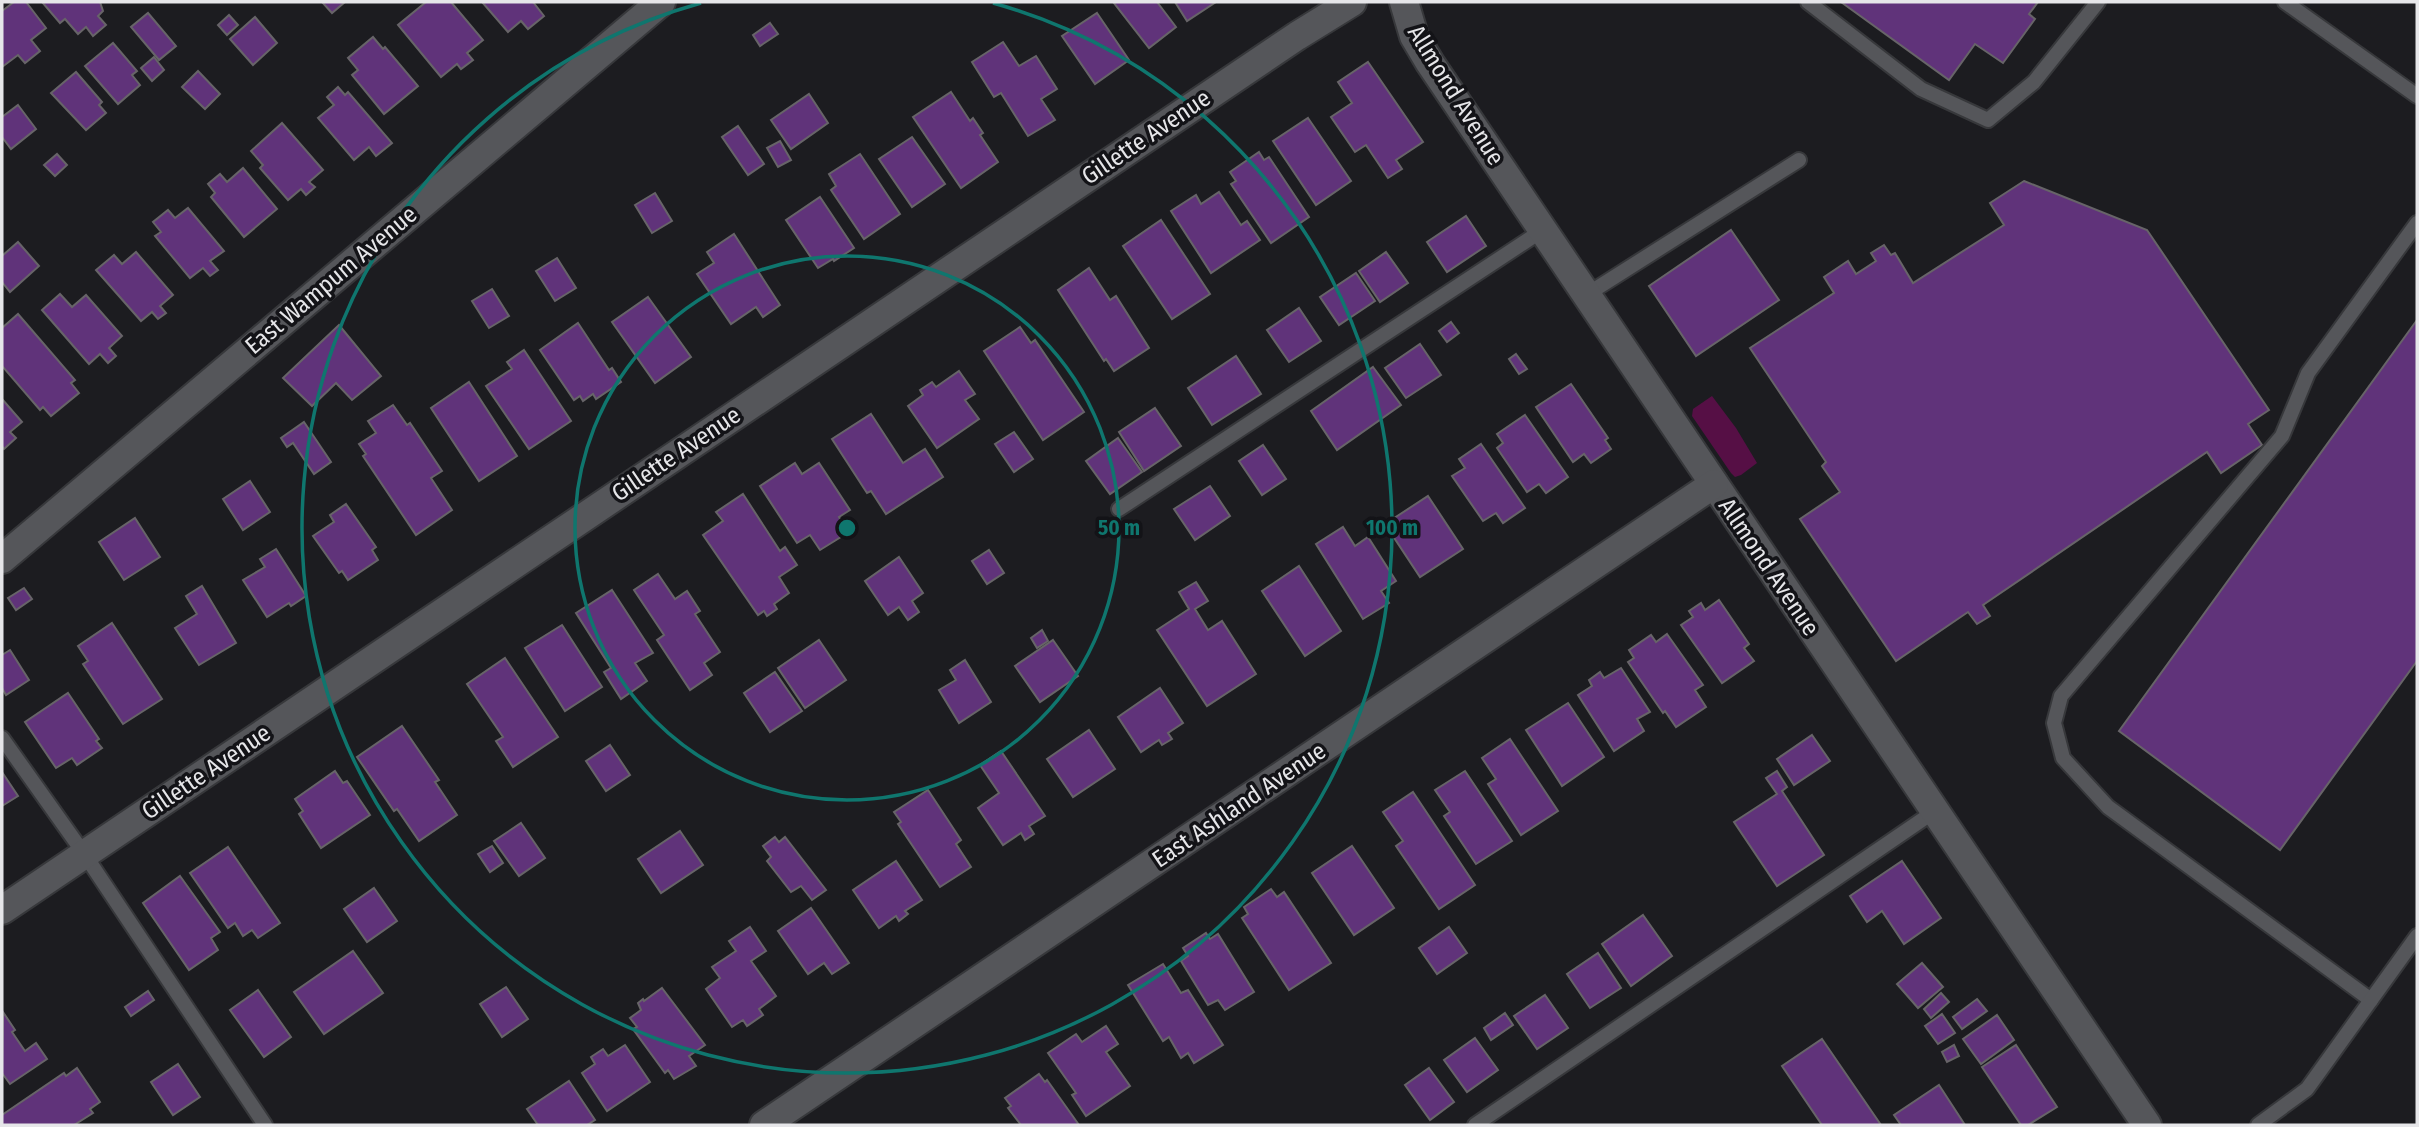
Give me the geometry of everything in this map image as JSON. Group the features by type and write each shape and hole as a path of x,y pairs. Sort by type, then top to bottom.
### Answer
{"street":[{"name":"East Wampum Avenue","path":"2,559 661,2"},
{"name":"Gillette Avenue","path":"2,910 1297,36 1352,2"},
{"name":"Allmond Avenue","path":"1404,2 1414,36 1430,63 2147,1125"},
{"name":"East Ashland Avenue","path":"764,1125 1714,484"}],"lane":[{"path":"1808,2 1921,89 1988,120 2034,82 2098,2"},
{"path":"2286,2 2417,96"},
{"path":"1586,295 1799,160"},
{"path":"2371,1000 2108,807 2063,758 2054,723 2061,696 2283,436 2308,373 2417,223"},
{"path":"1119,509 1543,230"},
{"path":"2,738 85,855 265,1125"},
{"path":"1475,1125 1935,811"},
{"path":"2258,1125 2306,1089 2417,936"}],"shaded area":[{"path":"1712,396 1757,463 1735,477 1692,416 1693,409"}],"building":[{"path":"14,2 26,2 46,28 31,40 40,51 25,63 18,55 2,67 2,11"},
{"path":"42,2 100,2 103,11 98,16 106,25 93,36 86,27 78,34 65,19 60,23"},
{"path":"322,2 345,2 332,13"},
{"path":"426,2 451,2 483,40 467,53 473,60 461,69 457,64 441,77 398,25"},
{"path":"482,2 533,2 544,16 528,29 521,21 508,32"},
{"path":"1157,2 1176,27 1149,48 1114,3"},
{"path":"1175,2 1216,2 1187,21"},
{"path":"1841,2 2038,2 2029,14 2035,19 2003,63 1975,44 1949,80"},
{"path":"148,13 176,46 159,60 131,27"},
{"path":"1097,13 1129,60 1095,84 1062,36"},
{"path":"229,15 238,25 227,35 218,25"},
{"path":"255,17 277,43 253,65 230,39"},
{"path":"770,23 778,34 760,46 753,35"},
{"path":"373,37 418,86 384,114 352,75 358,70 348,58"},
{"path":"1003,42 1019,66 1036,56 1057,89 1041,99 1055,120 1028,136 1001,93 994,97 972,62"},
{"path":"113,43 137,71 132,75 140,85 118,104 85,66"},
{"path":"154,57 164,70 152,81 141,68"},
{"path":"1368,62 1423,142 1396,160 1402,169 1388,178 1366,145 1355,152 1331,117 1352,103 1338,82"},
{"path":"198,71 220,94 205,109 182,87"},
{"path":"76,72 102,102 99,105 106,113 86,130 51,93"},
{"path":"338,87 345,95 348,92 392,143 376,156 369,147 354,160 318,118 334,105 327,97"},
{"path":"951,92 970,121 973,118 983,133 980,135 998,162 961,188 913,117"},
{"path":"809,94 828,123 791,149 771,120"},
{"path":"18,105 36,129 11,149 2,137 2,117"},
{"path":"1308,118 1351,181 1316,205 1273,141"},
{"path":"282,123 323,170 309,182 315,187 306,195 301,189 288,200 260,168 263,165 251,151"},
{"path":"738,126 764,164 748,175 722,137"},
{"path":"912,137 945,184 912,207 879,159"},
{"path":"780,141 791,160 778,167 767,148"},
{"path":"1259,152 1264,160 1269,157 1309,217 1271,243 1231,184 1236,181 1230,172"},
{"path":"57,154 67,165 55,176 44,165"},
{"path":"860,154 900,214 864,239 831,190 836,186 829,174"},
{"path":"243,168 277,209 244,237 211,197 215,193 208,184 220,174 227,182"},
{"path":"2024,181 2147,230 2269,410 2248,424 2262,445 2221,473 2207,452 1983,605 1990,616 1977,624 1968,612 1896,661 1800,519 1840,492 1822,466 1826,462 1750,348 1834,293 1824,277 1848,261 1856,274 1876,261 1871,253 1884,245 1891,255 1895,253 1913,283 2004,225 1990,203"},
{"path":"1219,192 1241,225 1247,221 1260,240 1211,273 1171,211 1196,195 1201,204"},
{"path":"655,193 672,221 652,233 635,205"},
{"path":"820,197 854,248 818,268 786,220"},
{"path":"188,208 224,251 210,261 218,270 210,276 203,268 190,278 155,236 161,232 153,222 168,210 175,218"},
{"path":"1466,216 1486,246 1447,272 1427,242"},
{"path":"1161,220 1210,294 1172,319 1123,246"},
{"path":"1731,230 1779,300 1696,356 1649,286"},
{"path":"734,234 780,305 763,317 756,307 731,324 697,274 714,263 707,252"},
{"path":"18,242 39,266 10,292 2,282 2,256"},
{"path":"136,252 173,295 160,306 166,313 158,319 152,312 141,321 96,270 114,255 122,264"},
{"path":"1386,252 1408,283 1380,302 1359,271"},
{"path":"557,258 576,288 555,301 536,271"},
{"path":"1089,268 1110,300 1116,296 1149,348 1114,371 1106,359 1104,361 1058,290"},
{"path":"1356,273 1375,301 1339,325 1320,297"},
{"path":"492,289 509,316 489,328 472,301"},
{"path":"60,294 72,307 86,295 122,336 109,348 116,356 108,363 100,354 89,364 42,310"},
{"path":"648,297 691,357 655,383 612,322"},
{"path":"1299,308 1321,341 1289,362 1267,330"},
{"path":"18,314 75,380 71,383 79,393 51,416 43,407 40,410 2,366 2,328"},
{"path":"2417,320 2417,661 2280,850 2119,731"},
{"path":"1451,322 1459,333 1447,342 1439,331"},
{"path":"578,323 609,370 612,368 621,382 596,399 593,394 583,401 580,396 574,400 540,350"},
{"path":"339,325 381,376 352,400 336,383 312,406 283,378"},
{"path":"1020,327 1031,343 1035,340 1084,412 1043,440 984,351"},
{"path":"1420,344 1441,375 1406,398 1385,368"},
{"path":"524,350 571,421 529,449 486,386 512,369 507,362"},
{"path":"1516,354 1527,369 1519,374 1509,359"},
{"path":"1236,356 1261,394 1212,425 1188,388"},
{"path":"1373,367 1401,405 1337,450 1311,411"},
{"path":"959,371 975,394 965,400 979,419 937,448 908,406 923,395 920,390 932,382 936,387"},
{"path":"469,382 517,456 479,481 431,408"},
{"path":"1571,384 1608,438 1605,440 1611,449 1591,463 1584,454 1573,462 1536,407"},
{"path":"2,399 22,422 10,432 16,438 4,449 2,446"},
{"path":"393,405 407,425 410,423 442,471 431,478 452,510 416,535 363,456 366,454 359,444 376,433 368,421"},
{"path":"1155,408 1181,446 1144,471 1119,432"},
{"path":"871,414 903,463 925,449 943,477 886,514 871,491 867,493 832,439"},
{"path":"1525,415 1568,477 1546,493 1539,484 1527,492 1497,448 1503,443 1497,434"},
{"path":"304,422 331,462 314,474 293,443 287,447 281,438"},
{"path":"1014,432 1033,459 1014,472 995,444"},
{"path":"1118,438 1142,472 1110,494 1086,461"},
{"path":"1481,444 1525,508 1503,523 1496,513 1483,521 1452,476 1465,468 1459,459"},
{"path":"1263,445 1286,479 1262,495 1239,461"},
{"path":"795,463 802,474 819,463 850,510 839,517 849,532 820,550 810,535 797,543 760,486"},
{"path":"250,481 270,512 243,530 223,499"},
{"path":"1210,486 1230,516 1195,540 1174,509"},
{"path":"743,494 780,551 785,547 797,565 779,577 789,593 774,604 777,609 767,616 764,611 758,615 703,535 723,521 716,512"},
{"path":"1428,496 1463,549 1420,577 1385,524"},
{"path":"346,504 376,547 372,550 378,560 348,580 342,571 339,573 313,536 334,522 330,515"},
{"path":"135,518 160,557 124,580 99,542"},
{"path":"1343,527 1355,546 1368,537 1396,581 1381,591 1389,603 1363,619 1316,544"},
{"path":"276,549 306,596 267,617 243,580 265,567 260,559"},
{"path":"989,550 1004,573 987,584 972,561"},
{"path":"899,557 923,593 912,601 919,612 908,620 899,607 888,615 865,581"},
{"path":"1299,566 1341,631 1305,656 1262,591"},
{"path":"658,574 675,599 687,591 700,611 695,614 720,652 704,663 712,675 690,690 657,640 664,635 634,590"},
{"path":"1196,582 1208,601 1195,609 1208,630 1222,621 1256,674 1207,706 1157,630 1189,609 1179,592"},
{"path":"202,586 236,643 199,665 175,628 197,614 186,596"},
{"path":"24,588 32,599 16,610 8,598"},
{"path":"612,590 653,653 635,663 647,681 621,699 604,672 611,668 576,613"},
{"path":"1719,600 1749,644 1744,648 1754,661 1722,683 1681,625 1693,617 1689,611 1701,603 1705,610"},
{"path":"112,623 162,699 123,724 83,664 88,661 78,646"},
{"path":"562,625 602,687 565,711 525,648"},
{"path":"1042,630 1048,641 1037,648 1031,638"},
{"path":"1667,634 1703,685 1695,690 1706,707 1676,727 1665,711 1663,713 1628,662 1634,658 1629,650 1651,635 1656,642"},
{"path":"819,640 846,680 805,708 778,668"},
{"path":"1053,640 1078,676 1040,702 1015,666"},
{"path":"10,650 29,680 6,695 2,688 2,655"},
{"path":"505,658 558,737 513,767 496,741 503,737 467,684"},
{"path":"965,660 991,702 959,723 939,690 956,680 950,670"},
{"path":"1621,668 1650,712 1637,719 1644,731 1614,751 1578,695 1592,686 1589,680 1600,672 1604,678"},
{"path":"775,672 802,711 770,732 744,693"},
{"path":"1160,688 1183,723 1168,733 1172,739 1162,745 1159,740 1141,752 1118,717"},
{"path":"68,693 99,739 96,741 102,748 77,765 72,758 56,768 25,722"},
{"path":"1568,703 1604,757 1562,786 1526,730"},
{"path":"402,726 439,780 435,782 457,815 419,841 397,809 394,811 357,757"},
{"path":"1089,730 1115,769 1073,797 1047,759"},
{"path":"1812,735 1830,761 1794,785 1777,759"},
{"path":"1510,739 1558,811 1521,835 1488,784 1496,779 1482,758"},
{"path":"610,745 630,775 606,791 586,761"},
{"path":"1001,751 1045,816 1029,826 1034,834 1025,840 1021,833 1003,845 978,808 999,793 980,765"},
{"path":"335,771 343,783 347,781 370,815 321,848 299,814 303,811 295,799"},
{"path":"1465,771 1512,841 1476,864 1444,816 1450,812 1435,790"},
{"path":"1777,771 1787,787 1782,791 1824,855 1777,886 1734,822 1777,794 1766,778"},
{"path":"2,772 18,796 2,806"},
{"path":"928,790 961,840 956,844 971,867 940,887 898,824 901,822 894,812"},
{"path":"1413,792 1475,885 1439,909 1396,846 1403,841 1383,812"},
{"path":"521,823 545,858 519,876 494,841"},
{"path":"680,831 703,865 661,893 638,859"},
{"path":"775,837 779,842 785,837 826,890 812,900 801,886 791,892 767,861 771,857 763,846"},
{"path":"492,846 503,863 490,872 478,854"},
{"path":"1352,846 1394,908 1354,935 1312,873"},
{"path":"228,847 280,923 258,938 252,930 243,936 235,923 228,928 190,873"},
{"path":"896,861 922,900 905,911 908,914 899,921 896,916 879,928 853,890"},
{"path":"1902,861 1941,918 1904,944 1882,911 1867,922 1850,896"},
{"path":"180,876 220,932 211,938 218,950 189,970 143,903"},
{"path":"374,888 397,921 367,942 344,909"},
{"path":"1271,889 1277,897 1284,892 1331,963 1289,990 1242,918 1248,914 1244,907"},
{"path":"811,908 849,963 832,974 824,963 808,974 778,931"},
{"path":"1643,915 1672,956 1631,986 1602,944"},
{"path":"750,927 766,951 751,961 776,996 759,1009 763,1015 747,1026 743,1020 732,1027 706,989 720,978 712,967 736,951 729,941"},
{"path":"1449,927 1467,953 1437,974 1419,948"},
{"path":"1206,933 1210,939 1218,934 1254,992 1225,1010 1218,1000 1208,1005 1181,961 1188,956 1183,948"},
{"path":"353,951 383,993 324,1034 294,992"},
{"path":"1598,953 1621,988 1590,1008 1567,974"},
{"path":"1922,963 1943,987 1918,1008 1897,984"},
{"path":"1163,964 1181,993 1188,990 1223,1045 1194,1063 1188,1053 1181,1058 1169,1037 1163,1041 1128,985"},
{"path":"506,987 528,1019 502,1037 480,1004"},
{"path":"662,988 705,1045 689,1056 696,1066 674,1079 668,1070 665,1073 633,1029 637,1027 630,1018 641,1010 638,1003"},
{"path":"258,990 291,1037 264,1057 230,1010"},
{"path":"148,991 154,1000 131,1016 125,1007"},
{"path":"1941,993 1949,1002 1931,1018 1924,1009"},
{"path":"1545,995 1568,1028 1537,1049 1514,1016"},
{"path":"1977,999 1987,1011 1962,1029 1953,1017"},
{"path":"3,1012 25,1051 36,1043 47,1059 10,1084 2,1073"},
{"path":"1505,1013 1513,1025 1491,1040 1484,1028"},
{"path":"1942,1014 1955,1033 1938,1044 1925,1026"},
{"path":"1997,1015 2014,1040 1981,1064 1963,1039"},
{"path":"1106,1026 1118,1044 1106,1052 1130,1086 1086,1116 1072,1095 1076,1093 1048,1053 1076,1034 1082,1042"},
{"path":"1475,1038 1498,1070 1467,1092 1444,1060"},
{"path":"1822,1039 1881,1125 1822,1125 1782,1066"},
{"path":"625,1045 650,1082 607,1111 582,1073 595,1064 591,1057 603,1049 608,1056"},
{"path":"1954,1045 1959,1056 1947,1062 1942,1052"},
{"path":"2016,1045 2057,1107 2028,1125 2021,1125 1982,1067"},
{"path":"178,1064 200,1097 173,1115 151,1082"},
{"path":"77,1068 100,1102 90,1109 93,1113 74,1125 2,1125 2,1115 64,1073 66,1076"},
{"path":"1429,1068 1454,1102 1430,1120 1405,1085"},
{"path":"1039,1074 1045,1082 1047,1080 1079,1125 1021,1125 1008,1108 1011,1106 1005,1098"},
{"path":"569,1081 595,1120 587,1125 538,1125 527,1109"},
{"path":"1939,1085 1965,1125 1901,1125 1894,1115"}]}
